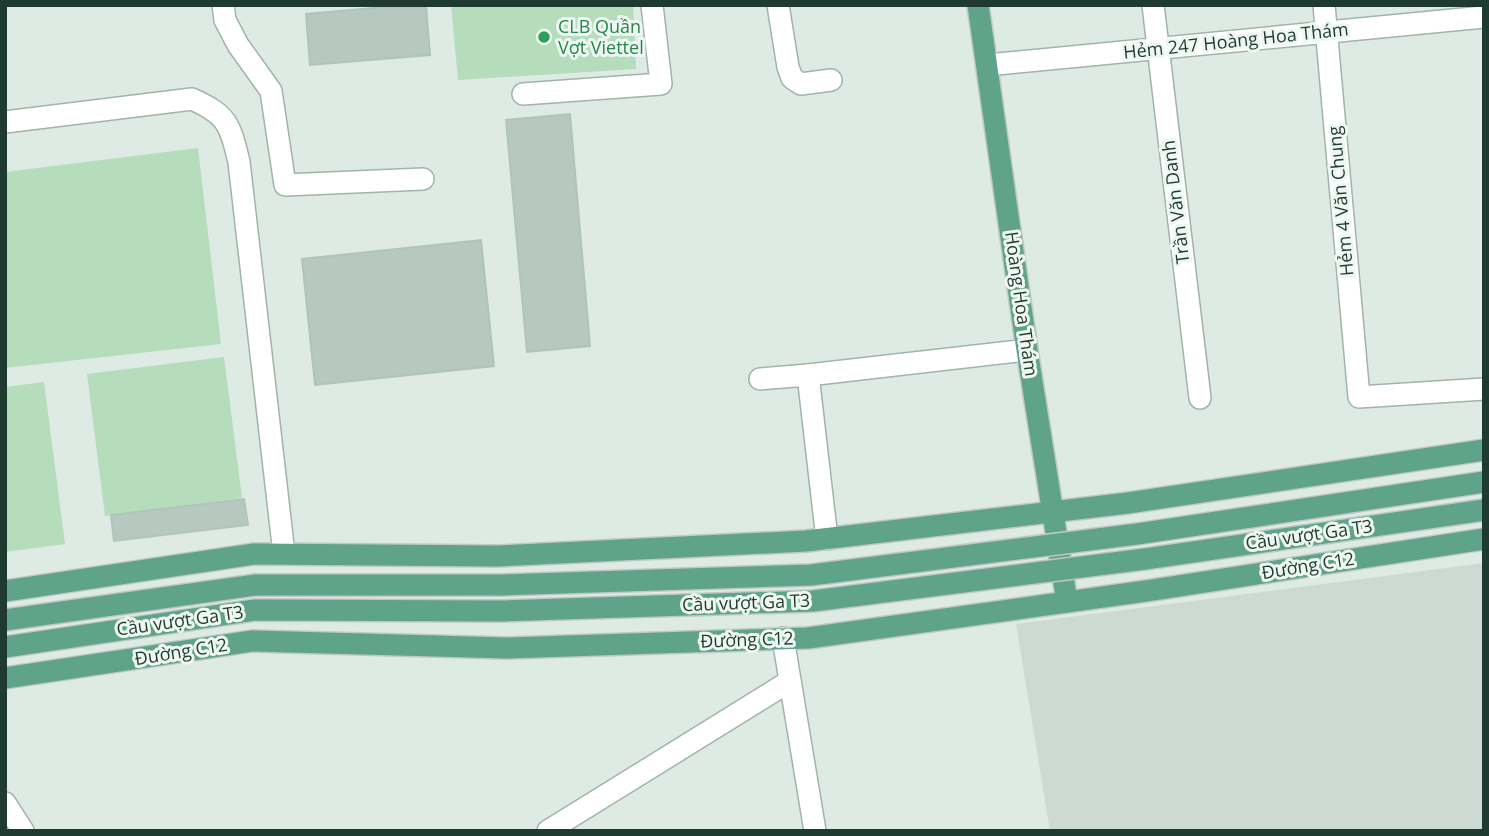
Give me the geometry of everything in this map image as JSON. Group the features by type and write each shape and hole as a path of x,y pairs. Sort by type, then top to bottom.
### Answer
{"main road":[{"name":"Hoàng Hoa Thám","path":"978,5 1027,349 1067,601"},
{"path":"5,591 254,554 498,556 827,539 1052,512 1484,450"},
{"name":"Cầu vượt Ga T3","path":"5,620 256,585 503,585 811,575 1137,534 1484,482"},
{"name":"Cầu vượt Ga T3","path":"5,647 255,610 503,611 813,601 1145,559 1484,510"},
{"name":"Đường C12","path":"5,678 252,641 507,648 808,638 1484,539"}],"street":[{"path":"223,5 225,20 238,45 271,91 285,185 423,179"},
{"path":"523,94 661,84 652,5"},
{"path":"778,5 792,78 801,84 831,80"},
{"name":"Trần Văn Danh","path":"1153,5 1200,398"},
{"name":"Hẻm 4 Văn Chung","path":"1324,5 1359,397 1484,389"},
{"name":"Hẻm 247 Hoàng Hoa Thám","path":"987,65 1484,17"},
{"path":"5,122 192,99 214,109 227,123 239,162 284,554"},
{"path":"760,379 1027,349"},
{"path":"808,374 827,539"},
{"path":"783,638 816,831"},
{"path":"548,831 790,681"},
{"path":"5,803 23,831"}],"shaded area":[{"path":"1484,563 1484,831 1050,831 1016,624"}],"green space":[{"name":"CLB Quần Vợt Viettel","path":"451,5 633,5 636,69 458,80"},
{"path":"198,148 221,344 5,368 5,172"},
{"path":"224,357 242,498 105,516 87,374"},
{"path":"44,382 65,544 5,552 5,387"}],"building":[{"path":"426,5 430,55 310,65 306,14"},
{"path":"570,114 590,346 527,352 506,120"},
{"path":"481,240 494,366 315,385 302,259"},
{"path":"244,499 248,525 114,541 111,515"}],"place":[{"name":"CLB Quần Vợt Viettel","path":"544,37"}]}
